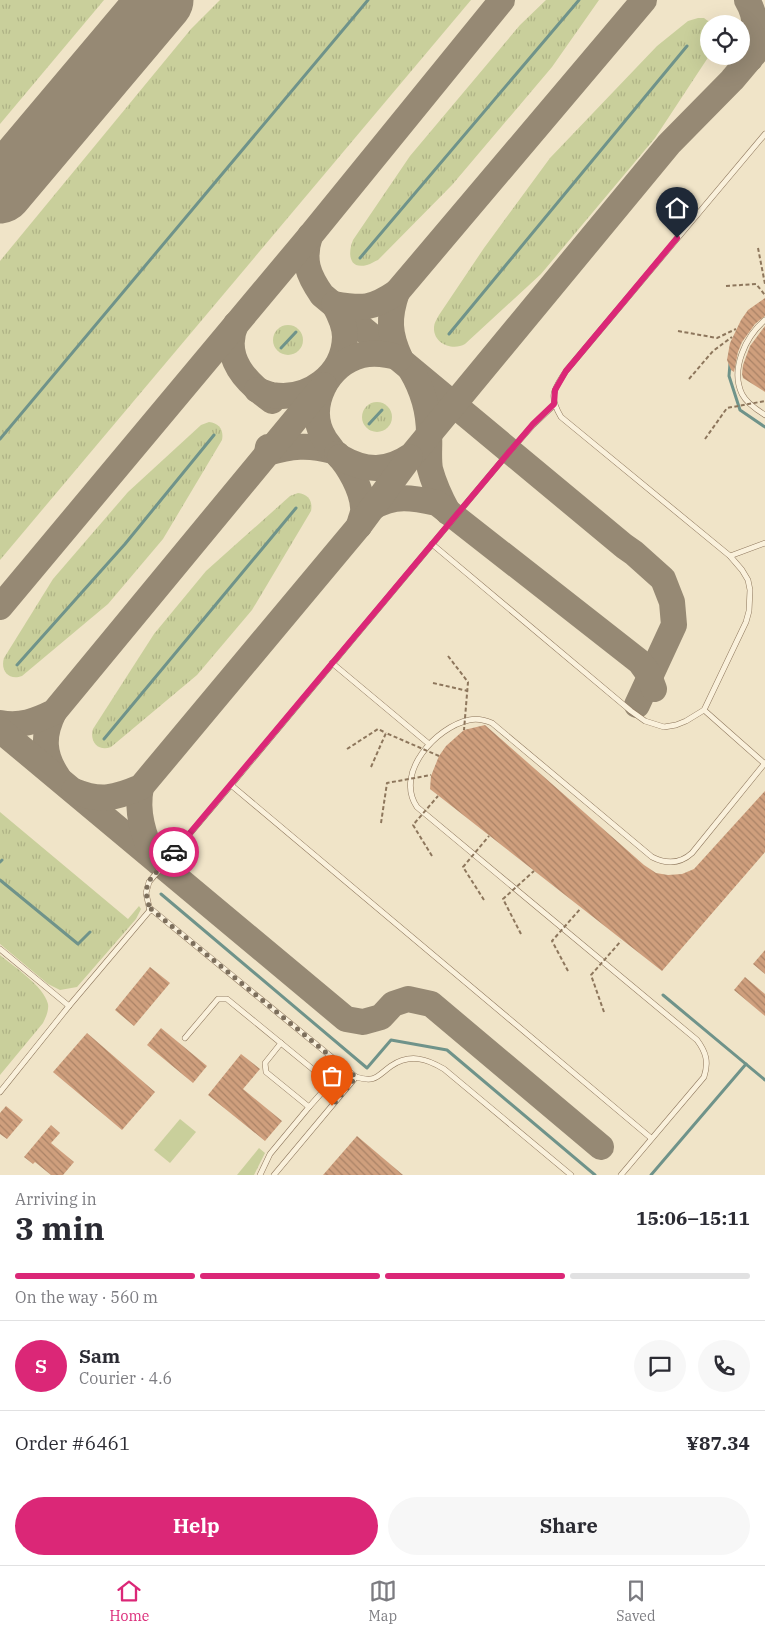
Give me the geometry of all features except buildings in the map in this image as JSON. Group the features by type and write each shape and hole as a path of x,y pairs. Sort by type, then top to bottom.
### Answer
{"lane":[{"path":"432,544 630,712 645,722 664,727 676,725 686,722 704,710 750,611 748,580 730,556 561,417 554,404 555,390 566,371 765,134"},
{"path":"765,320 758,326 747,342 740,359 737,381 743,396 765,415"},
{"path":"150,911 146,893 148,882 533,424 554,404"},
{"path":"730,556 765,543"},
{"path":"332,663 429,744"},
{"path":"621,1175 704,1076 707,1058 703,1048 697,1040 417,807 412,800 410,785 418,760 429,744 456,724 471,719 483,719 492,723 652,857 662,862 674,862 685,859 692,853 765,764 704,710"},
{"path":"231,785 651,1138"},
{"path":"150,911 151,909 356,1077 366,1080 378,1078 392,1066 403,1060 416,1058 431,1061 444,1069 571,1175"},
{"path":"0,1092 69,1006 150,911"},
{"path":"0,949 69,1006"},
{"path":"185,1038 218,999 227,999 326,1080 325,1089 270,1154 260,1175"},
{"path":"281,1043 265,1063 266,1072 309,1108"},
{"path":"274,1175 356,1077"}],"path":[{"path":"758,248 765,284"},
{"path":"726,286 756,284 765,295"},
{"path":"678,331 717,338 736,329"},
{"path":"689,379 713,351 732,337"},
{"path":"705,439 727,408 765,401"},
{"path":"448,656 468,682 464,730"},
{"path":"433,683 468,691"},
{"path":"348,749 378,729 439,756"},
{"path":"370,767 386,733"},
{"path":"381,822 387,783 431,776"},
{"path":"432,856 413,825 438,796"},
{"path":"484,900 463,867 489,836"},
{"path":"521,934 503,899 534,871"},
{"path":"568,971 552,941 581,908"},
{"path":"604,1012 591,974 621,941"}],"green space":[{"path":"0,0 104,0 0,124"},
{"path":"220,0 471,0 0,560 0,261 191,29"},
{"path":"546,0 599,0 552,67 452,185 378,260 367,265 356,265 350,255 353,240 410,156 520,25"},
{"path":"700,18 700,65 703,65 655,138 541,274 465,344 455,347 440,342 434,327 439,315 484,248 550,158 657,46 688,21"},
{"path":"288,325 299,329 303,340 299,351 288,355 277,351 273,340 277,329"},
{"path":"377,402 388,406 392,417 388,428 377,432 366,428 362,417 366,406"},
{"path":"209,422 216,424 220,428 222,440 163,539 108,604 22,676 13,677 7,674 3,667 4,658 53,579 128,492 201,425"},
{"path":"298,493 305,495 309,499 311,511 252,610 197,675 111,747 103,748 96,745 92,738 93,729 154,634 206,571 290,496"},
{"path":"0,812 128,919 139,906 141,909 136,919 77,987 60,990 48,984 0,944"},
{"path":"0,955 41,990 48,1006 43,1023 0,1075"},
{"path":"180,1119 196,1132 170,1163 154,1150"},
{"path":"259,1148 265,1153 254,1175 237,1175"}],"waterway":[{"path":"0,439 368,0"},
{"path":"360,258 579,0"},
{"path":"449,334 687,46"},
{"path":"281,348 296,332"},
{"path":"730,363 729,376 740,410 765,427"},
{"path":"369,424 382,410"},
{"path":"17,665 125,544 214,435"},
{"path":"104,739 296,508"},
{"path":"0,880 78,944 90,932"},
{"path":"161,894 367,1068 391,1040 447,1050 595,1175"},
{"path":"663,995 765,1080"},
{"path":"651,1175 746,1064"}],"taxiway":[{"path":"140,25 165,0"},
{"path":"0,607 310,236 502,0"},
{"path":"257,390 272,395 298,394 311,389 331,374 343,351 345,337 342,320 334,304 353,307 374,305 397,292 644,0"},
{"path":"747,0 755,22 750,59"},
{"path":"340,457 359,465 376,468 394,465 412,455 669,144 732,80 765,41"},
{"path":"310,236 307,253 308,267 313,281 322,295 663,579 672,602 674,625 637,705"},
{"path":"397,292 392,310 391,326 400,358"},
{"path":"236,324 232,336 234,359 246,378 272,401"},
{"path":"333,451 325,440 319,426 317,413 323,388 330,376 339,367 362,355 381,354 400,358"},
{"path":"411,370 419,385 426,409 429,425 430,469 448,512"},
{"path":"0,723 28,722 54,712 324,385"},
{"path":"268,447 267,453 300,447 316,447 333,451"},
{"path":"337,454 350,472 360,493 363,509 359,526"},
{"path":"74,791 92,797 108,797 141,787 359,526 410,457"},
{"path":"372,508 388,501 404,498 437,503 640,662 648,673 654,689"},
{"path":"54,712 47,729 46,745 49,761 58,777"},
{"path":"0,730 346,1019 363,1022 381,1017 393,1004 408,999 431,1004 601,1147"},
{"path":"141,787 140,814 147,841 155,858"}],"runway":[{"path":"0,191 161,0"}],"way so far":[{"path":"174,852 148,882 146,893 150,911 151,909 356,1077 332,1106"}],"route":[{"path":"174,852 510,451 533,424 554,404 555,390 566,371 677,238"}]}
